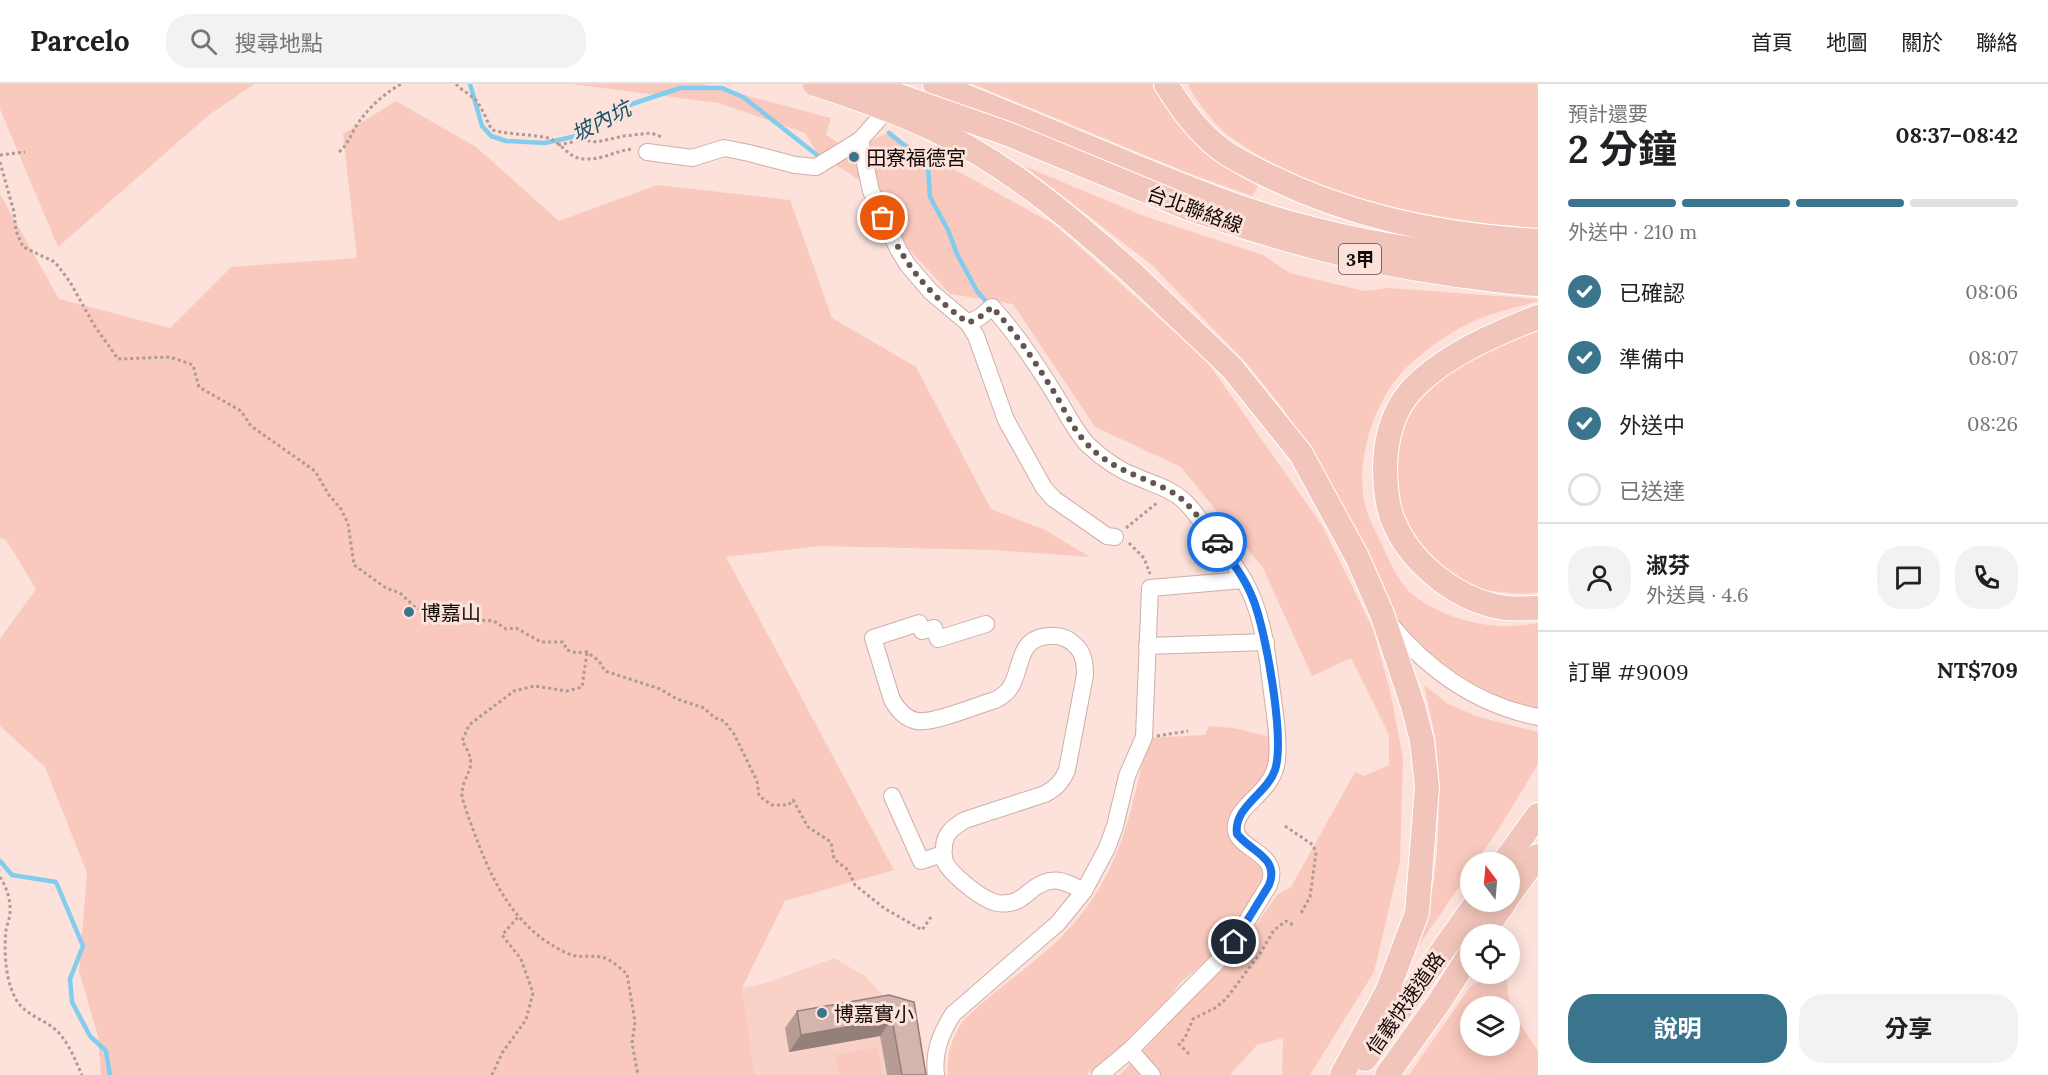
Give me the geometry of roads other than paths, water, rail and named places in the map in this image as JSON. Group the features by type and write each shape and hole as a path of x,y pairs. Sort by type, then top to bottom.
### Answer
{"highway":[{"path":"815,84 873,103 923,124 991,161 1090,234 1232,368 1301,454 1358,557 1401,665 1422,741 1427,787 1417,912 1387,992 1342,1075"},
{"name":"台北聯絡線","path":"865,84 1192,199 1387,246 1472,258 1538,263"},
{"name":"台北聯絡線","path":"935,84 1192,199 1245,228 1357,258 1514,283 1538,284"},
{"path":"1166,84 1185,114 1218,147 1254,169 1298,191 1363,213 1437,229 1504,239 1538,241"},
{"path":"1538,317 1507,329 1473,347 1437,369 1409,393 1395,414 1386,446 1385,487 1394,523 1413,553 1437,578 1470,598 1505,608 1538,608"},
{"path":"1511,852 1538,815"},
{"path":"1520,881 1538,856"},
{"name":"信義快速道路","path":"1353,1075 1470,912"},
{"name":"信義快速道路","path":"1387,1075 1460,970"}],"street":[{"path":"647,152 692,158 724,148 795,165 816,167 860,140 878,120 898,84"},
{"path":"860,140 873,197 898,249 907,264 931,292 946,307 968,323 976,336 1006,420 1044,488 1054,499 1107,536 1115,537"},
{"path":"968,323 992,307 1006,322 1086,443 1106,461 1171,492 1193,510 1244,580 1253,598 1266,642 1276,717 1277,761 1270,782 1239,817 1235,825 1237,834 1264,858 1273,876 1234,942 1222,957 1130,1050 1100,1075"},
{"path":"936,1075 936,1049 942,1031 953,1014 1058,923 1084,891 1107,848 1115,826 1127,776 1144,737 1150,588 1244,580"},
{"path":"1382,614 1421,657 1462,688 1488,703 1538,717"},
{"path":"986,624 938,639 934,627 922,631 920,623 873,638 897,710 917,721 929,721 995,700 1003,695 1010,688 1020,657 1027,646 1036,639 1058,636 1076,645 1082,654 1085,675 1067,770 1063,780 1056,788 1045,794 965,820 954,826 944,844 945,862 951,871 986,899 996,903 1008,904 1018,901 1035,886 1052,880 1063,880 1084,891"},
{"path":"1147,646 1266,642"},
{"path":"892,796 921,861 943,854"},
{"path":"1130,1050 1152,1075"}],"waterway":[{"name":"坡內坑","path":"470,84 482,126 491,136 506,141 545,143 576,136 594,128 632,104 680,88 722,88 743,97 817,155"},
{"name":"坡內坑","path":"889,133 924,161 928,167 930,197 977,291 988,304"},
{"path":"0,861 12,875 56,882 83,946 70,979 72,1002 90,1036 106,1051 110,1075"}],"place":[{"name":"田寮福德宮","path":"854,157"},
{"name":"博嘉山","path":"409,612"},
{"name":"博嘉實小","path":"822,1013"}]}
